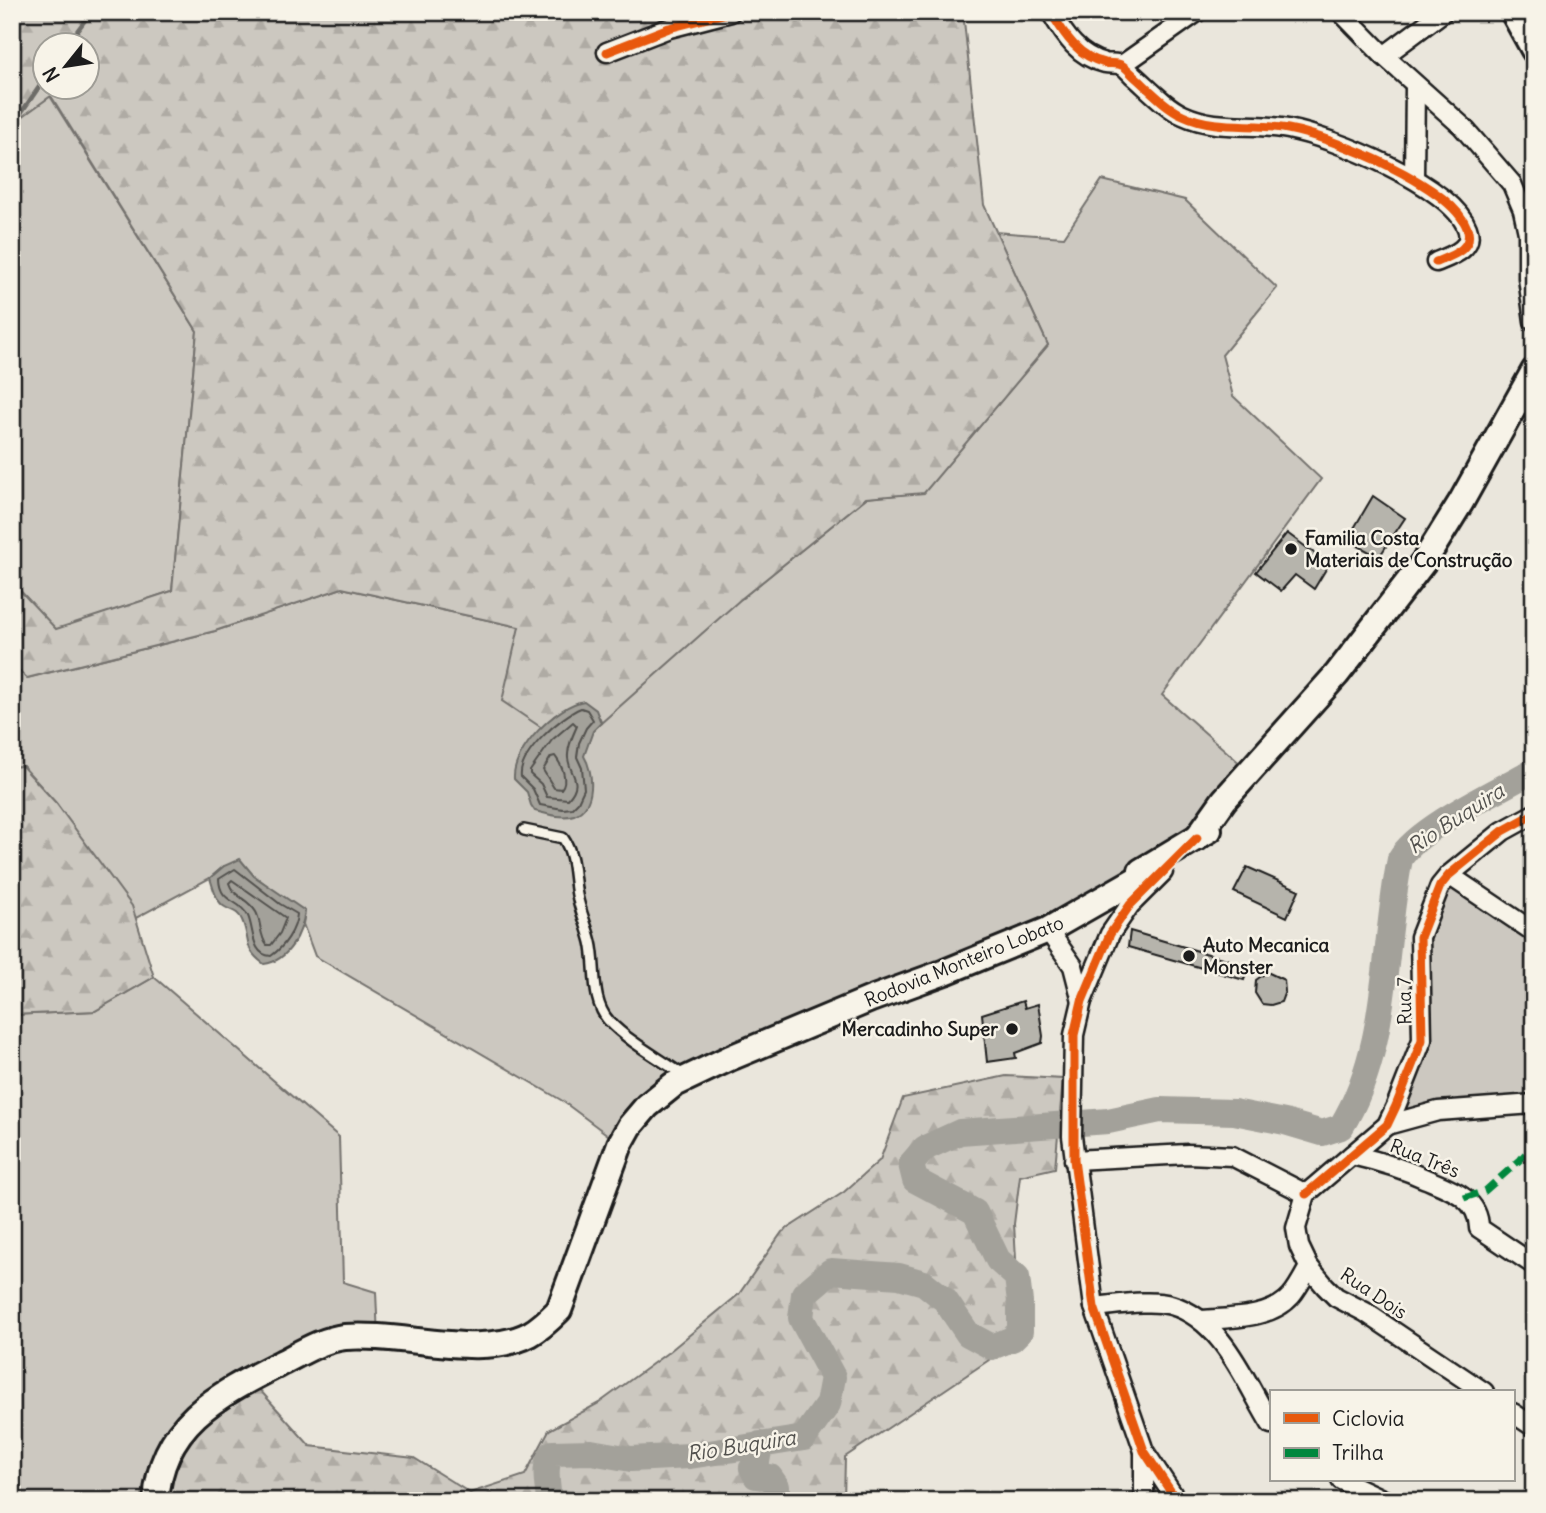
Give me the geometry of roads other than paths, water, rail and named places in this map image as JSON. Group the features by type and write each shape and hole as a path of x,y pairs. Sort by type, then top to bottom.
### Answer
{"main road":[{"path":"1513,12 1534,50"},
{"name":"Rodovia Monteiro Lobato","path":"156,1501 157,1484 165,1461 180,1432 192,1417 217,1398 309,1349 344,1337 492,1345 530,1334 545,1324 559,1310 585,1244 609,1170 630,1126 647,1106 673,1085 871,999 1048,930 1146,874 1155,864 1197,838 1224,800 1337,674 1425,560 1461,502 1534,371"}],"street":[{"path":"607,52 669,28 731,12"},
{"path":"1122,65 1196,12"},
{"path":"1341,12 1384,56 1462,126 1512,184 1523,210 1528,233 1528,278 1534,321"},
{"path":"1384,56 1443,12"},
{"path":"1052,14 1065,36 1077,49 1104,63 1122,65 1181,114 1206,123 1286,128 1317,136 1414,179 1449,204 1464,221 1469,234 1466,246 1459,252 1436,262"},
{"path":"1414,179 1415,85"},
{"name":"Rua 7","path":"1306,1194 1387,1125 1422,1040 1420,937 1440,886 1503,831 1534,814"},
{"path":"1178,1501 1144,1451 1094,1307 1073,1160 1074,1035 1082,1001 1110,934 1130,905 1197,838"},
{"path":"1450,875 1534,932"},
{"path":"1048,930 1073,966 1082,1001"},
{"path":"1387,1125 1438,1111 1534,1104"},
{"path":"1073,1160 1188,1154 1231,1157 1306,1194"},
{"name":"Rua Três","path":"1352,1155 1394,1165 1455,1190 1473,1206 1479,1218 1479,1228 1534,1265"},
{"name":"Rua Dois","path":"1306,1194 1296,1228 1299,1246 1309,1267 1336,1297 1365,1312 1481,1390"},
{"path":"1201,1320 1260,1313 1279,1307 1292,1295 1309,1267"},
{"path":"1094,1307 1158,1303 1172,1305 1201,1320 1220,1340 1270,1422"},
{"path":"1514,1414 1534,1427"},
{"path":"1144,1451 1144,1501"},
{"path":"1345,1482 1386,1501"}],"lane":[{"path":"524,830 563,838 570,848 577,896 592,944 596,987 601,1008 608,1020 688,1078"}],"water":[{"path":"584,701 596,710 601,723 593,731 584,756 591,780 586,805 581,811 569,816 554,816 535,811 527,792 514,779 520,755 549,720 573,704"},
{"path":"240,859 254,876 305,911 293,945 281,958 273,962 264,964 257,958 248,944 240,917 222,905 212,886 210,878 224,866"}],"waterway":[{"path":"76,32 91,12"},
{"path":"12,126 32,97"},
{"name":"Rio Buquira","path":"549,1501 547,1469 553,1453 591,1452 631,1459 690,1456 804,1438 828,1404 833,1377 801,1318 804,1294 831,1271 899,1276 924,1283 945,1300 968,1334 992,1347 1012,1339 1020,1331 1017,1277 998,1260 975,1212 915,1180 911,1164 925,1148 960,1132 1108,1121 1160,1110 1234,1112 1285,1122 1322,1133 1341,1127 1357,1096 1376,1031 1400,859 1422,836 1457,812 1525,775 1534,776"},
{"path":"760,1444 757,1462 752,1468 756,1476 770,1477 777,1487 778,1501"}],"place":[{"name":"Familia Costa Materiais de Construção","path":"1291,549"},
{"name":"Auto Mecanica Monster","path":"1189,956"},
{"name":"Mercadinho Super","path":"1012,1029"}]}
